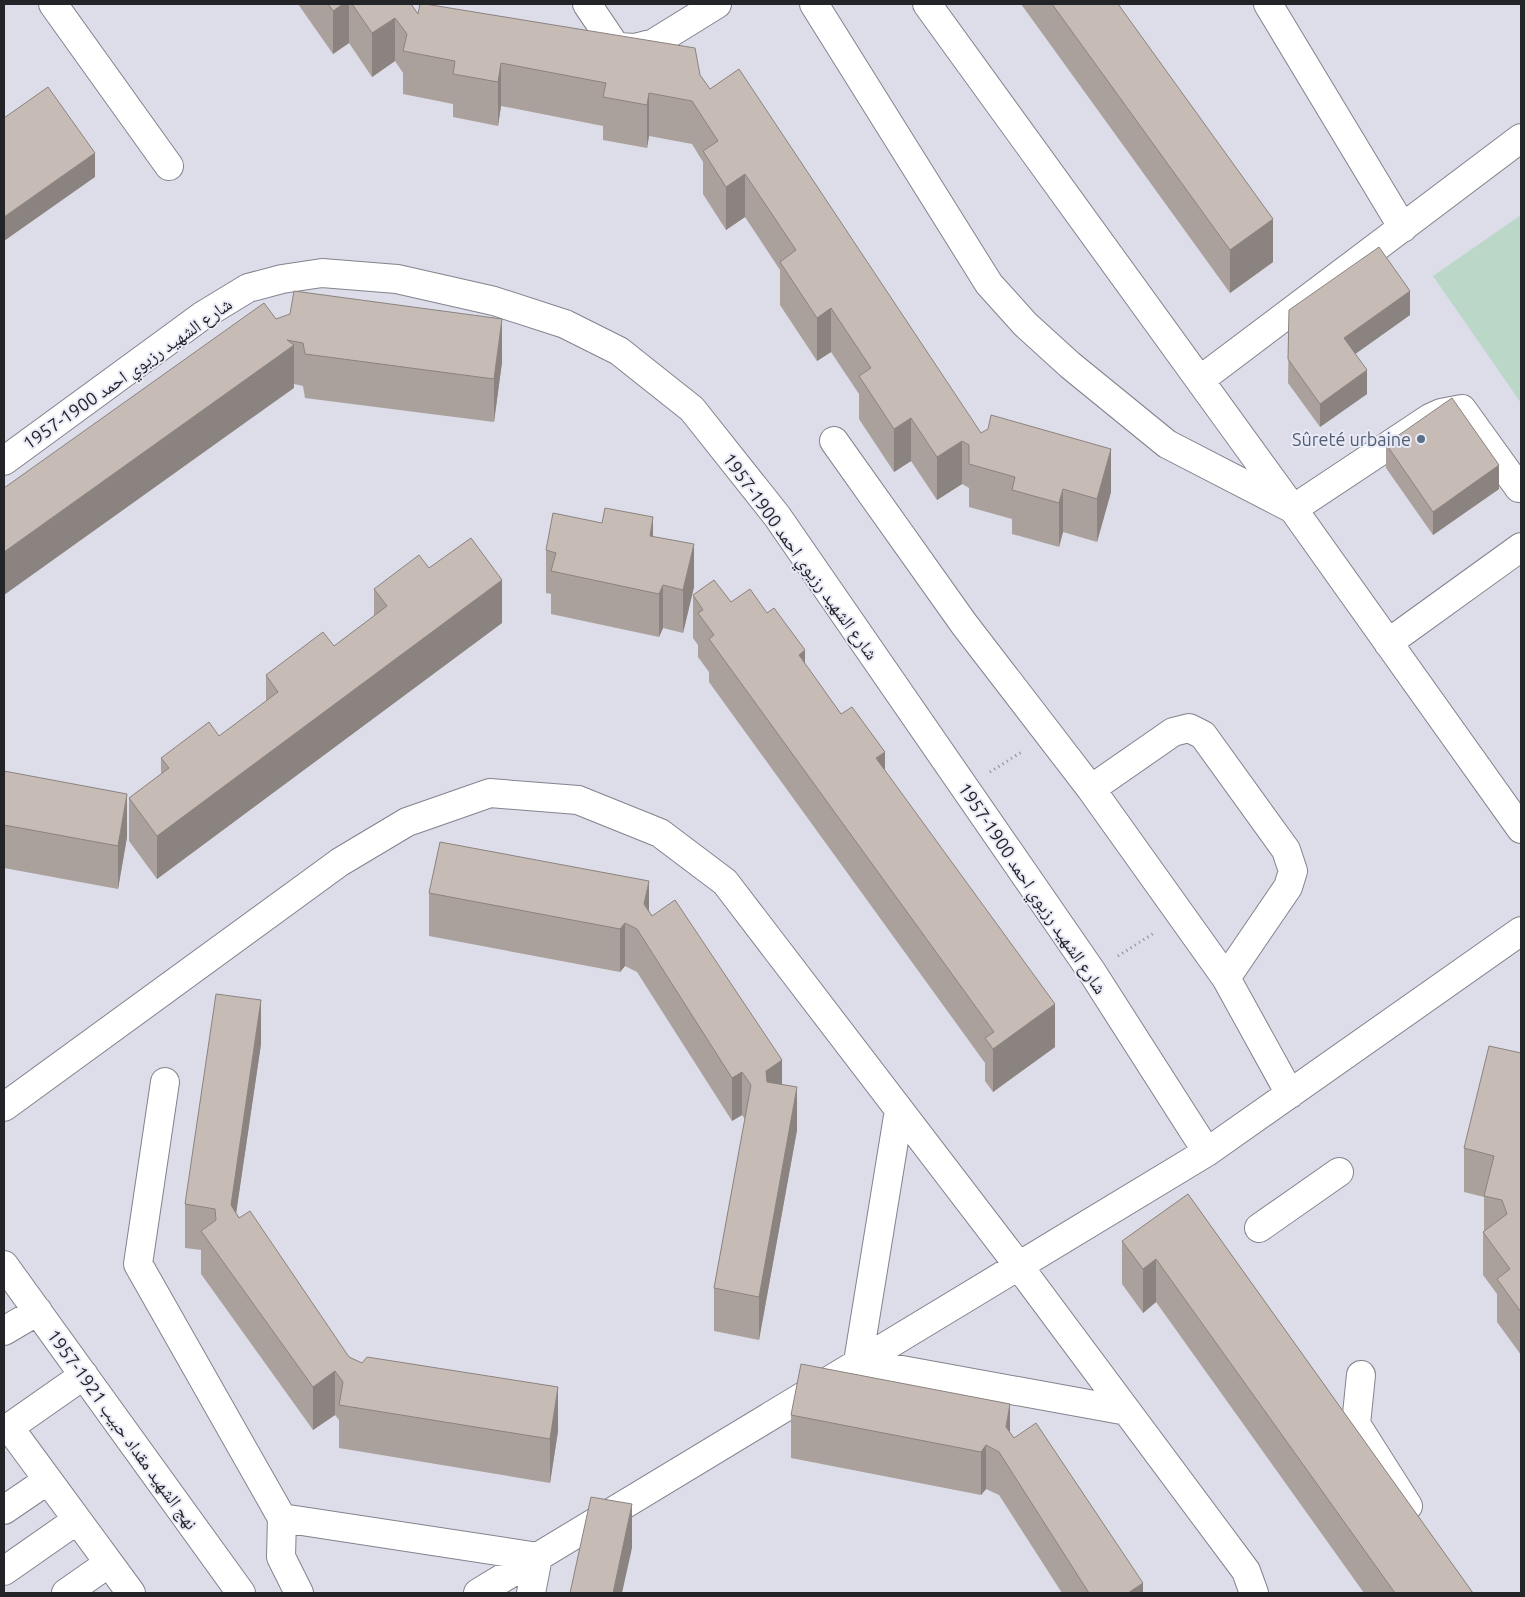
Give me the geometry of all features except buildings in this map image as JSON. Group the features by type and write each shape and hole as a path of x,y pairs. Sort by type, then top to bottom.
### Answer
{"street":[{"path":"53,4 169,166"},
{"path":"587,4 616,47"},
{"path":"587,43 635,48 654,43 717,4"},
{"path":"814,4 989,284 1025,324 1070,365 1167,444 1293,509"},
{"path":"926,4 1200,380 1521,829"},
{"path":"1268,4 1403,228"},
{"path":"1200,380 1521,138"},
{"name":"شارع الشهيد رزيوي احمد 1900-1957","path":"4,462 202,316 248,288 282,279 322,273 398,279 494,301 565,324 620,351 692,409 776,516 1092,972 1207,1152"},
{"path":"1293,509 1430,418 1441,413 1462,409 1520,488"},
{"path":"834,441 964,624 1091,789 1226,978 1290,1094"},
{"path":"1388,643 1521,547"},
{"path":"1091,789 1173,732 1189,728 1203,735 1286,850 1293,871 1288,887 1226,978"},
{"path":"4,1107 340,862 406,822 490,793 578,800 660,833 725,882 1018,1266 1246,1571 1254,1593"},
{"path":"478,1593 1207,1152 1521,931"},
{"path":"165,1082 138,1264 282,1518 281,1557 299,1593"},
{"path":"858,1362 899,1110"},
{"path":"1259,1228 1339,1172"},
{"name":"نهج الشهيد مقداد حبيب 1921-1957","path":"4,1265 241,1593"},
{"path":"4,1331 38,1311"},
{"path":"858,1362 1126,1411"},
{"path":"84,1375 6,1429 48,1480 131,1593"},
{"path":"1361,1376 1356,1424 1423,1529"},
{"path":"4,1510 48,1480"},
{"path":"282,1518 538,1557"},
{"path":"4,1571 77,1520"},
{"path":"531,1593 538,1557"},
{"path":"66,1593 109,1563"}],"path":[{"path":"964,788 1049,734"},
{"path":"1092,972 1181,916"}],"green space":[{"path":"1521,215 1521,403 1433,276"}],"place":[{"name":"Sûreté urbaine","path":"1421,439"}]}
